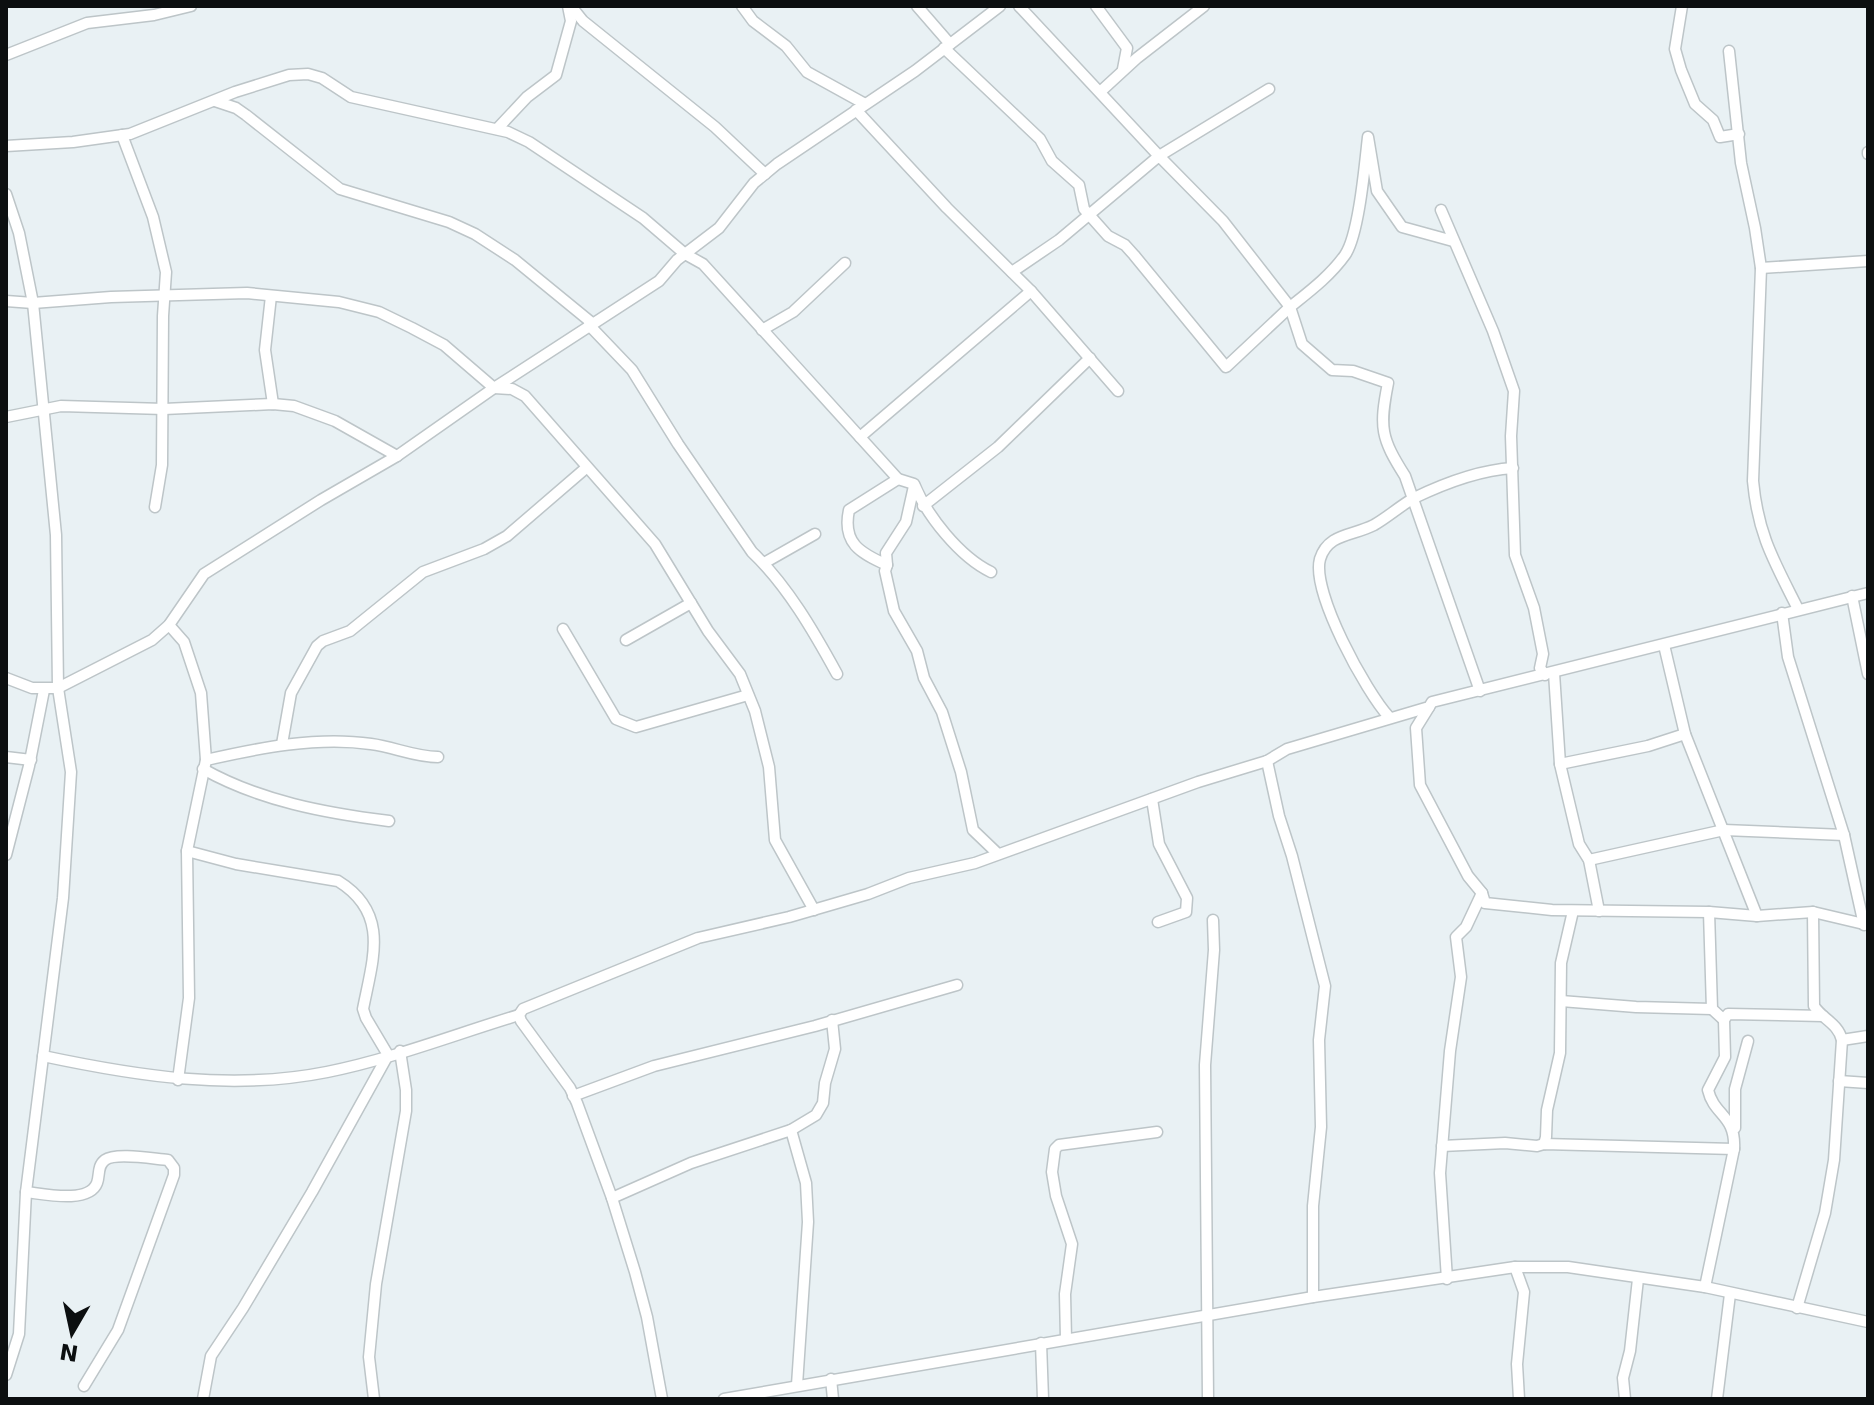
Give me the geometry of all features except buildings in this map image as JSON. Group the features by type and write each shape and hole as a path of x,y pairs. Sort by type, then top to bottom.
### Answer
{"street":[{"path":"6,55 87,23 191,6"},
{"path":"497,129 527,97 556,75 571,21 570,6"},
{"path":"570,6 583,21 715,127 765,174"},
{"path":"742,6 753,21 786,46 807,72 861,107 947,208 1031,291 1118,391"},
{"path":"917,6 947,46 1040,139 1052,161 1076,180 1081,203 1089,214 1108,236 1125,245 1134,255 1226,367 1326,278 1348,252 1359,203 1368,137 1377,191 1402,227 1453,241"},
{"path":"6,678 44,690 58,688 152,640 169,625 204,574 397,456 494,388 659,281 685,254 719,228 754,183 765,174 1000,6"},
{"path":"1019,6 1223,221 1290,307 1302,344 1332,370 1353,371 1388,383 1383,411 1385,445 1405,476 1480,691"},
{"path":"1096,6 1127,48 1122,71"},
{"path":"1100,92 1204,6"},
{"path":"1682,6 1675,49 1695,104 1713,120 1720,137 1739,134"},
{"path":"1729,51 1741,163 1761,268 1753,481 1756,509 1765,544 1798,609"},
{"path":"6,146 122,135 149,129 289,75 308,74 322,78 351,97 497,129 529,142 643,218 685,254 703,264 898,479 914,484"},
{"path":"1012,272 1059,240 1159,156 1269,89"},
{"path":"215,101 246,115 340,189 449,222 475,234 515,260 591,324 632,370 752,552 764,563 817,638 837,674"},
{"path":"122,135 153,217 166,272 162,465 155,507"},
{"path":"6,194 19,233 33,303 45,409 56,535 58,688 71,772 63,898 26,1192 19,1334 6,1375"},
{"path":"1441,210 1493,331 1514,391 1511,436 1515,555 1534,608 1543,654 1540,668 1550,674"},
{"path":"1761,268 1868,261"},
{"path":"762,330 793,312 845,263"},
{"path":"860,437 1031,291"},
{"path":"6,301 33,303 247,293 339,302 379,312 444,345 494,388 512,389 525,396 655,544 708,631 734,663 755,711 769,767 775,840 814,910"},
{"path":"271,296 265,350 273,404"},
{"path":"923,506 998,447 1090,358"},
{"path":"6,417 61,406 164,409 273,404 294,406 335,421 397,456"},
{"path":"282,744 291,693 317,646 350,631 423,572 484,549 507,536 586,468"},
{"path":"1389,717 1374,701 1346,649 1318,577 1320,561 1333,539 1373,525 1413,499 1494,469 1513,468"},
{"path":"887,565 865,555 845,527 849,510 898,479"},
{"path":"914,484 923,506 973,564 991,572"},
{"path":"914,484 906,522 886,553 885,571 894,611 917,651 924,678 942,712 961,772 973,830 997,853"},
{"path":"764,563 815,534"},
{"path":"1782,613 1788,657 1844,835 1866,925 1813,912 1757,916 1709,912 1573,911 1485,903 1420,785 1416,728 1432,702 1550,674 1782,613 1868,593"},
{"path":"1852,596 1868,674"},
{"path":"626,640 691,603"},
{"path":"169,625 184,642 201,693 205,765 187,851 190,899 188,1019 178,1080"},
{"path":"563,629 610,711 616,719 636,727 748,695"},
{"path":"1664,645 1685,734 1757,916"},
{"path":"1550,674 1560,764 1579,844 1589,860 1599,911"},
{"path":"6,855 31,760 44,690"},
{"path":"43,1056 108,1070 178,1080 250,1081 325,1073 519,1015 523,1009 698,938 814,910 909,878 975,863 1198,782 1267,761 1287,749 1429,707"},
{"path":"1560,764 1648,746 1685,734"},
{"path":"205,765 282,744 373,744 424,757 438,757"},
{"path":"6,757 31,760"},
{"path":"1267,761 1325,986 1319,1040 1321,1127 1313,1206 1313,1297"},
{"path":"205,765 236,787 309,807 389,821"},
{"path":"1152,799 1159,844 1187,898 1188,906 1186,912 1158,922"},
{"path":"1589,860 1724,830 1844,835"},
{"path":"187,851 236,864 338,881 351,889 371,915 374,951 363,1009 388,1055"},
{"path":"1447,1279 1440,1173 1450,1051 1461,977 1456,937 1466,927 1482,893"},
{"path":"1544,1144 1547,1110 1560,1053 1561,963 1573,911"},
{"path":"1709,912 1712,1009"},
{"path":"1797,1308 1825,1213 1834,1160 1842,1040 1837,1028 1814,1006 1813,912"},
{"path":"1208,1399 1205,1065 1214,950 1213,920"},
{"path":"573,1096 654,1066 957,985"},
{"path":"1561,1001 1712,1009 1724,1020"},
{"path":"1735,1134 1708,1090 1725,1057 1724,1020 1728,1014 1825,1016"},
{"path":"519,1015 573,1096 612,1198 647,1317 662,1399"},
{"path":"612,1198 691,1163 791,1130 816,1115 823,1103 835,1045 832,1020"},
{"path":"1842,1040 1868,1036"},
{"path":"1705,1287 1734,1149 1735,1089 1748,1041"},
{"path":"374,1399 369,1357 376,1284 406,1111 400,1051"},
{"path":"203,1399 211,1356 312,1192 388,1055"},
{"path":"1839,1081 1868,1083"},
{"path":"791,1130 806,1183 808,1222 797,1385"},
{"path":"1066,1339 1065,1294 1072,1244 1056,1196 1052,1172 1055,1149 1059,1145 1157,1132"},
{"path":"1442,1146 1505,1143 1734,1149"},
{"path":"26,1192 63,1197 87,1194 97,1184 100,1167 105,1160 115,1157 168,1160 174,1168 118,1330 84,1386"},
{"path":"724,1399 1313,1297 1515,1267 1568,1267 1705,1287 1868,1322"},
{"path":"1515,1267 1524,1292 1517,1364 1519,1399"},
{"path":"1625,1399 1623,1378 1630,1351 1638,1279"},
{"path":"1717,1399 1730,1294"},
{"path":"1041,1343 1043,1399"},
{"path":"831,1379 833,1399"}]}
